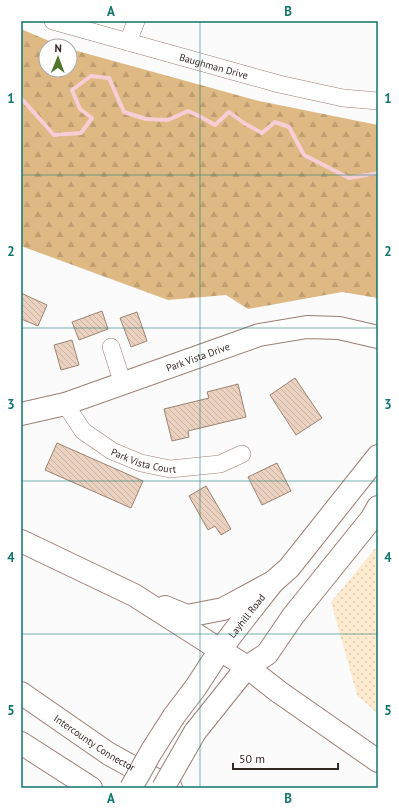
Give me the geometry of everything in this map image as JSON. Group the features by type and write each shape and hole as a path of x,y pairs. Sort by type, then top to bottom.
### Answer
{"main road":[{"name":"Park Vista Drive","path":"21,414 65,404 260,335 307,327 339,328 378,337"},
{"name":"Layhill Road","path":"131,788 151,752 174,716 196,687 220,650 273,582 289,568 378,456"},
{"path":"163,788 195,732 247,667 267,654 293,616 372,518 378,507"},
{"path":"21,541 134,595 187,616 223,609 273,582"},
{"path":"134,595 247,667 279,692 378,761"},
{"name":"Intercounty Connector","path":"21,693 109,754 172,788"},
{"path":"21,743 91,788"}],"street":[{"name":"Baughman Drive","path":"53,21 279,84 343,98 378,101"},
{"path":"128,42 136,21"},
{"path":"111,347 122,384"},
{"name":"Park Vista Court","path":"65,404 83,431 112,451 141,463 170,469 220,464 242,454"}],"shaded area":[{"path":"378,545 378,714 357,695 331,602"}],"green space":[{"path":"21,29 42,38 38,38 38,78 78,78 78,51 259,101 378,125 378,298 342,292 248,309 226,295 168,300 21,246"}],"building":[{"path":"21,293 47,305 38,326 21,319"},
{"path":"102,311 108,329 79,340 72,322"},
{"path":"137,312 147,341 131,347 120,318"},
{"path":"72,340 79,365 61,370 54,345"},
{"path":"295,378 322,418 296,435 270,395"},
{"path":"238,384 246,417 188,431 189,437 172,441 164,409 209,398 207,392"},
{"path":"57,443 143,481 131,508 45,470"},
{"path":"277,463 291,491 262,505 248,477"},
{"path":"206,486 231,529 221,535 215,526 208,530 189,496"}],"waterway":[{"path":"21,98 54,135 81,133 92,118 80,109 72,90 91,76 109,78 124,112 146,119 168,120 188,111 215,125 229,112 244,123 262,133 275,122 289,127 304,155 349,178 378,173"}]}
